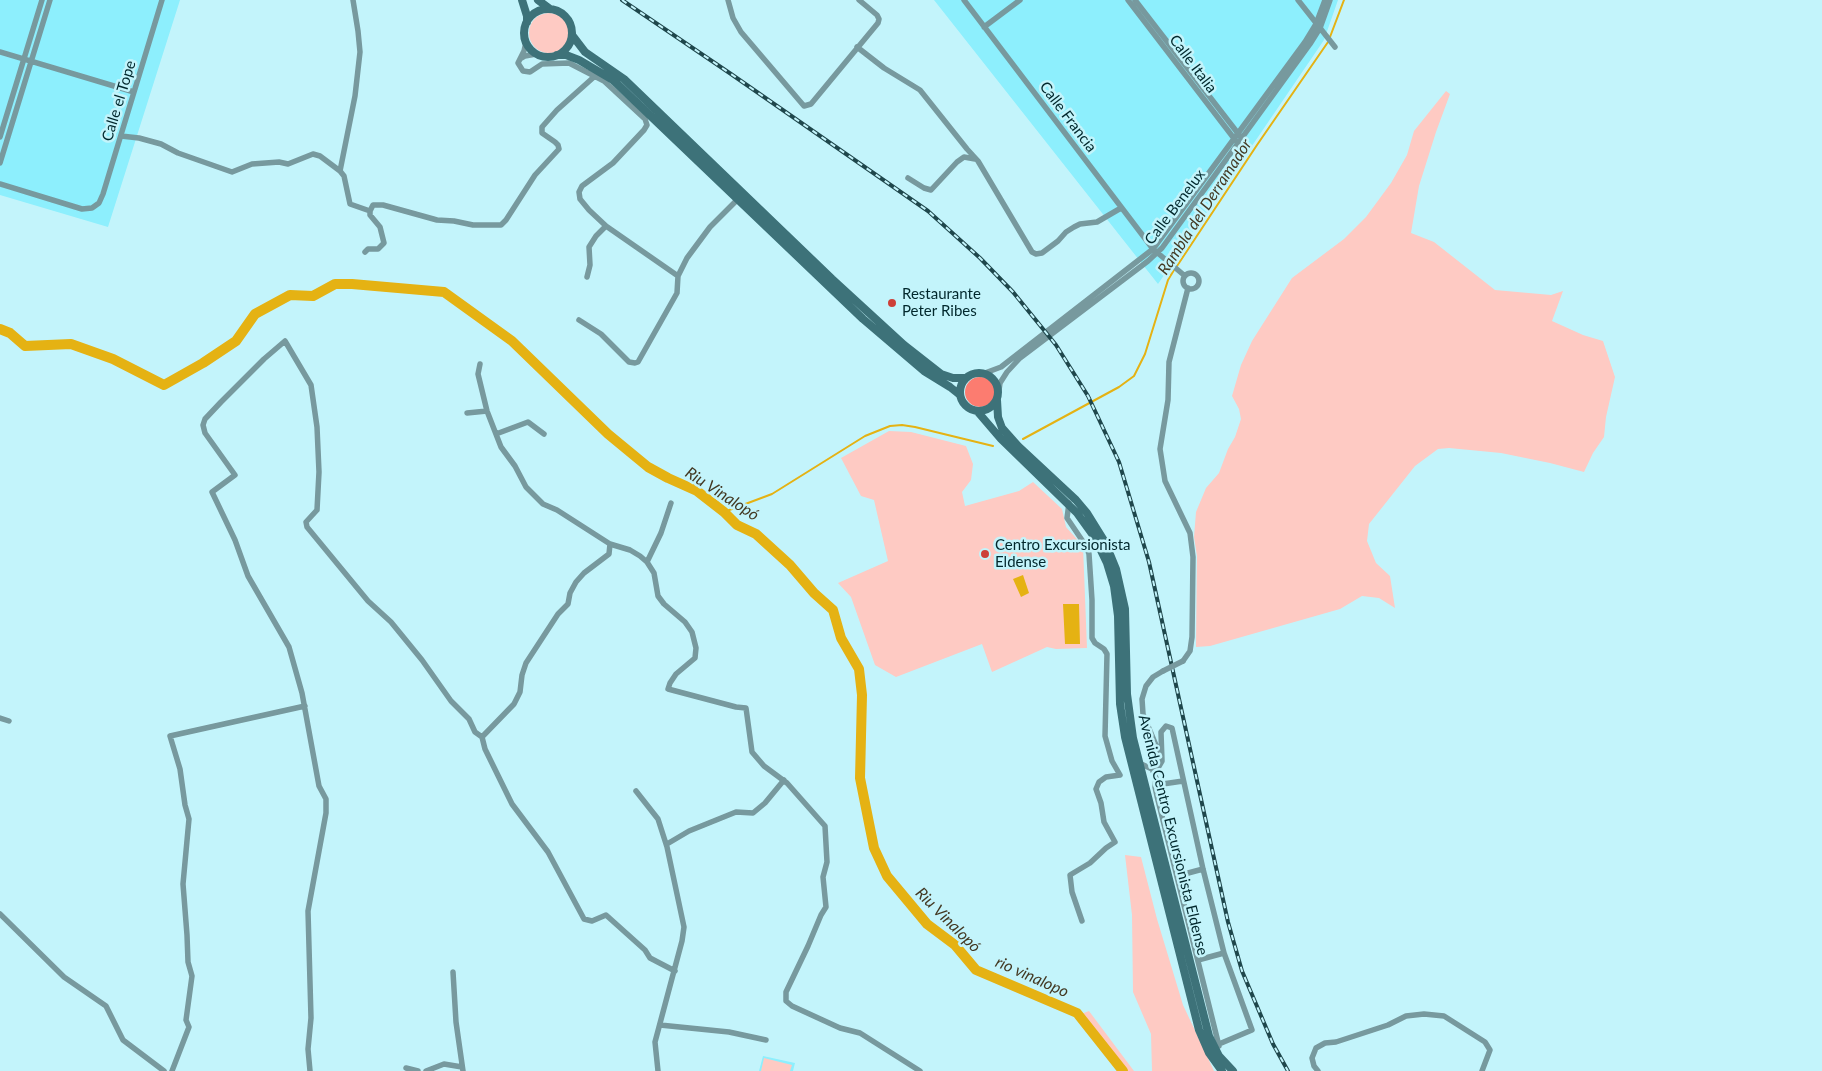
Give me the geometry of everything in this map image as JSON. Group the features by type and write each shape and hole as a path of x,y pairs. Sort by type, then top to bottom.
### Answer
{"street":[{"path":"0,163 42,0"},
{"path":"0,137 50,0"},
{"name":"Calle el Tope","path":"0,184 78,208 95,207 102,198 162,0"},
{"path":"340,171 355,96 360,52 353,0"},
{"path":"522,0 527,22"},
{"path":"538,0 550,9"},
{"path":"728,0 733,18 741,32 804,106 811,104 857,47 876,27 879,19 859,0"},
{"name":"Calle Francia","path":"964,0 1155,251 1184,276"},
{"path":"984,27 1020,0"},
{"name":"Calle Italia","path":"1128,0 1238,138"},
{"name":"Calle Italia","path":"1136,0 1238,138"},
{"path":"1298,0 1333,44"},
{"name":"Calle Benelux","path":"1318,26 1325,0"},
{"name":"Calle Benelux","path":"998,390 1006,372 1020,358 1155,251 1310,44 1330,0"},
{"path":"557,55 569,45 572,35 571,26 566,17 559,11 550,9 539,11 530,17 527,22 524,32 526,42 519,67 524,72 530,72 542,64 564,62 595,76 622,96 645,119 647,125 613,163 582,186 579,192 580,198 589,210 606,226 678,276"},
{"path":"572,35 585,52 624,79 832,279 904,345 941,374 954,378 966,378"},
{"path":"526,42 536,54"},
{"path":"857,47 884,68 920,90 975,158 1032,252 1036,254 1042,253 1074,227 1080,224 1097,222 1121,208"},
{"path":"0,52 134,92"},
{"path":"520,59 536,54 547,57 566,55 609,77 893,346 924,371 960,395 964,404 977,411 989,409 997,400 998,390 993,378 985,373 973,374 966,378 961,386 960,395"},
{"path":"365,252 368,249 378,249 384,243 380,227 370,215 373,205 383,205 437,220 473,225 501,225 535,175 559,149 558,145 542,133 542,127 595,76"},
{"path":"121,136 139,138 161,144 178,153 232,172 252,164 294,162 313,154 320,156 344,176 350,204 370,211"},
{"path":"908,178 931,190 964,157 975,158"},
{"path":"579,320 601,334 629,362 638,362 677,293 678,276 687,258 710,228 738,199"},
{"path":"587,277 590,265 589,247 606,226"},
{"name":"Calle Benelux","path":"985,373 1001,366 1155,251"},
{"path":"1192,273 1196,275 1198,280 1197,286 1188,288 1183,282 1184,276 1192,273"},
{"path":"1153,771 1158,758 1158,750 1142,714 1142,699 1146,686 1153,677 1184,661 1190,651 1192,638 1193,557 1190,533 1165,480 1160,449 1168,400 1169,362 1188,288"},
{"path":"310,1071 308,1049 311,1018 308,911 326,813 326,799 319,786 305,706 289,647 248,576 235,540 212,492 235,475 205,433 202,425 205,419 229,394 285,341 311,385 317,427 319,472 317,510 306,522 307,527 368,601 391,622 422,660 451,701 469,719 475,732 482,738 484,749 512,804 548,852 584,919 592,921 606,915 645,950 650,958 675,971"},
{"path":"480,364 478,374 487,411 501,447 515,466 526,487 534,497 610,544 630,550 647,562 654,573 658,596 664,604 685,622 692,632 696,648 694,658 676,674 668,690 746,708 752,752 764,766 784,780 825,826 827,862 823,877 826,907 786,992 786,1001 792,1006 840,1028 860,1033 920,1071"},
{"name":"Avenida Centro Excursionista Eldense","path":"997,400 998,417 1002,428 1018,446 1084,508 1101,534 1114,563 1124,601 1128,706 1131,730 1207,1029 1233,1071"},
{"path":"467,413 487,411"},
{"name":"Avenida Centro Excursionista Eldense","path":"977,411 1001,439 1069,503 1091,531 1111,576 1118,616 1120,704 1125,737 1202,1037 1213,1060 1222,1071"},
{"path":"496,434 528,422 544,434"},
{"path":"647,562 661,533 671,503"},
{"path":"1069,503 1067,518 1086,546 1089,554 1092,638 1107,654 1105,736 1112,761 1120,775 1106,777 1099,782 1096,789 1104,822 1115,842 1090,863 1070,875 1072,892 1082,921"},
{"path":"482,738 514,704 520,692 526,663 558,614 568,604 570,593 576,582 584,573 610,554 610,544"},
{"path":"172,1071 189,1028 186,1020 192,976 188,962 183,884 189,819 180,770 170,736 305,706"},
{"path":"0,718 9,721"},
{"path":"1153,771 1162,761 1161,732 1166,726 1172,728 1203,869 1224,953 1252,1030 1218,1048 1155,786"},
{"path":"1162,742 1174,739"},
{"path":"1139,763 1153,771 1156,778 1155,786 1148,801"},
{"path":"667,844 689,831 736,812 753,813 765,803 784,780"},
{"path":"1155,786 1183,781"},
{"path":"636,791 658,819 667,844 684,927 683,940 655,1042 658,1071"},
{"path":"1177,876 1203,869"},
{"path":"0,914 64,977 106,1006 122,1040 164,1071"},
{"path":"1198,960 1224,953"},
{"path":"426,1071 444,1064 463,1069 456,1022 453,972"},
{"path":"1318,1071 1314,1066 1312,1058 1316,1048 1325,1043 1336,1042 1388,1025 1406,1016 1424,1014 1444,1016 1485,1042 1490,1050 1482,1071"},
{"path":"660,1025 729,1032 766,1040"},
{"path":"406,1068 418,1071"}],"shaded area":[{"path":"0,0 180,0 108,227 0,195"},
{"path":"934,0 1338,0 1324,40 1158,284"},
{"path":"553,13 560,16 566,22 569,33 568,41 560,50 553,53 545,53 538,50 530,41 529,29 532,22 541,14"},
{"path":"1446,91 1450,94 1419,186 1411,233 1434,242 1495,290 1551,295 1563,291 1552,321 1583,335 1603,341 1615,377 1606,417 1604,437 1593,453 1584,472 1501,453 1449,448 1438,449 1415,466 1369,524 1367,541 1376,563 1390,576 1395,608 1379,598 1362,596 1340,609 1210,646 1196,647 1197,556 1194,537 1196,512 1206,488 1219,473 1241,419 1239,409 1232,396 1241,365 1252,341 1292,278 1344,239 1366,217 1391,183 1407,155 1414,131"},
{"path":"980,377 991,381 995,392 991,403 980,407 969,403 965,392 969,381"},
{"name":"Centro Excursionista Eldense","path":"889,431 911,432 966,446 973,464 971,480 962,492 965,506 1019,491 1033,482 1062,509 1066,527 1083,546 1087,648 1056,649 1047,647 992,672 982,644 896,677 875,665 851,597 838,583 888,561 874,500 861,496 841,458"},
{"path":"1023,575 1029,593 1021,597 1013,579"},
{"path":"1063,604 1079,604 1080,644 1065,644"},
{"path":"1125,855 1141,857 1157,919 1183,1005 1214,1071 1152,1071 1151,1034 1133,992 1132,915"},
{"path":"1089,1011 1134,1071 1125,1071 1081,1014"},
{"path":"763,1056 795,1063 793,1071 759,1071"},
{"path":"764,1058 792,1065 790,1071 761,1071"}],"waterway":[{"name":"Rambla del Derramador","path":"1330,37 1344,0"},
{"name":"Rambla del Derramador","path":"1177,266 1328,42"},
{"name":"Rambla del Derramador","path":"1023,439 1119,387 1134,376 1145,354 1168,280 1174,270"},
{"name":"Riu Vinalopó","path":"0,329 10,333 25,346 71,344 113,359 164,385 203,363 236,341 255,314 290,295 313,296 335,284 444,292 512,341 608,434 648,467 697,491 737,525 756,534 790,565 814,593 833,610 841,638 859,669 862,695 860,778 874,848 887,876 927,924 955,945 976,970 1077,1013 1123,1071"},
{"name":"Rambla del Derramador","path":"724,512 772,494 865,436 890,426 915,427 993,446"}],"railway":[{"path":"622,0 928,211 980,258 1013,292 1056,345 1088,396 1119,462 1149,562 1228,922 1242,971 1273,1044 1288,1071"}],"place":[{"name":"Restaurante Peter Ribes","path":"892,303"},
{"name":"Centro Excursionista Eldense","path":"985,554"}],"water label":[{"name":"rio vinalopo","path":"1032,977"}]}
